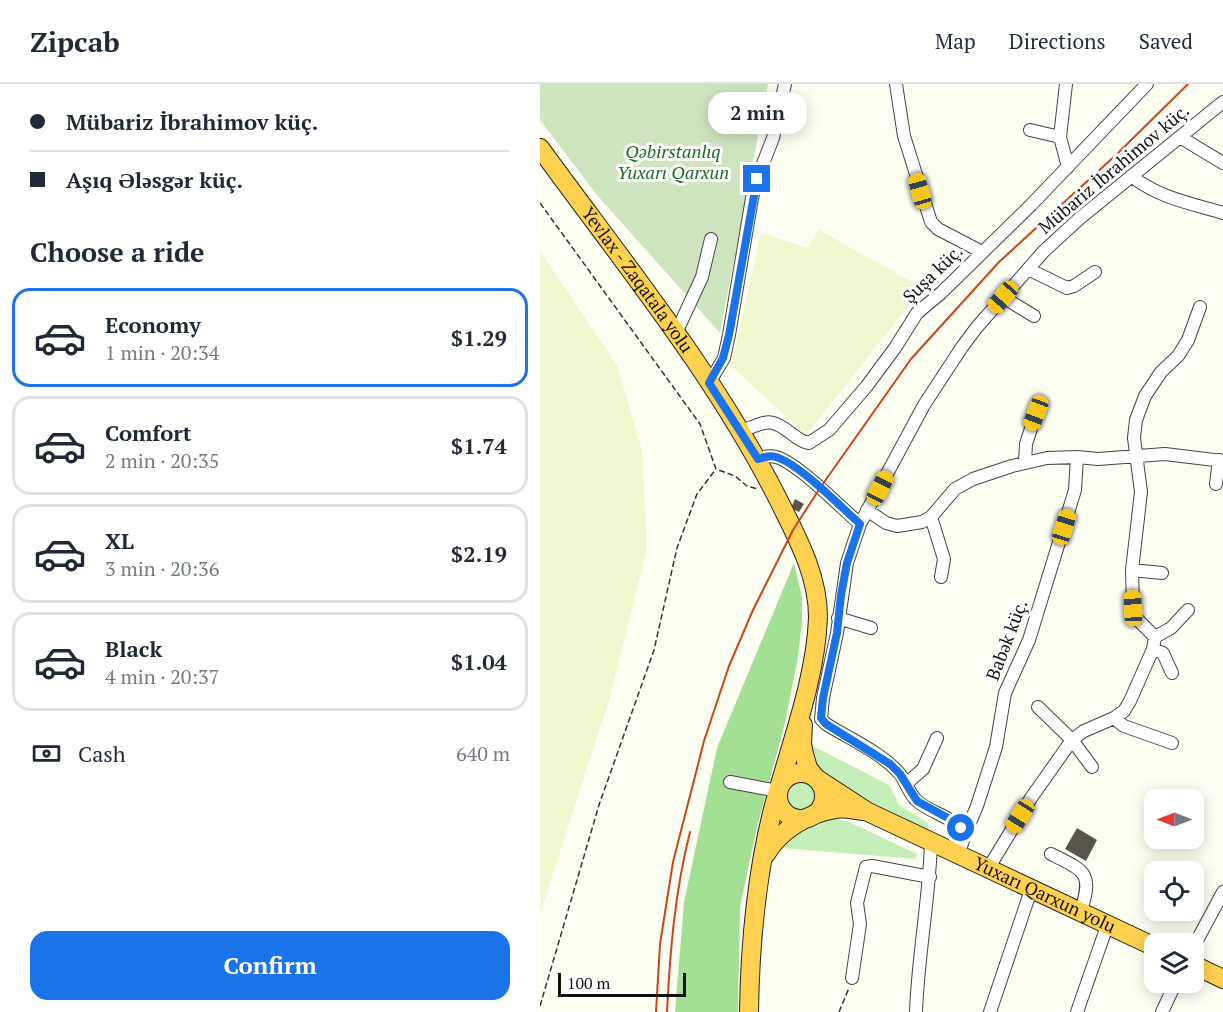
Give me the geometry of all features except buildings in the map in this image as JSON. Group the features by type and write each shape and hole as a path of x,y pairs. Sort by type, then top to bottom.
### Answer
{"highway":[{"name":"Yevlax - Zaqatala yolu","path":"540,148 676,333 741,431 774,490 806,557 816,595 816,634 808,681"},
{"path":"808,681 802,744 806,762 816,778 824,791 824,802 811,818 801,820 786,815 778,802 778,791 786,778 796,773 806,773 816,778 868,812"},
{"path":"749,1012 752,938 762,863 778,791 808,681"},
{"path":"762,863 778,837 793,825 835,808 868,812"},
{"name":"Yuxarı Qarxun yolu","path":"868,812 931,844 1144,942"},
{"path":"1204,970 1223,979"}],"street":[{"path":"709,383 723,358 729,335 752,198 773,138 785,84"},
{"path":"896,84 904,136 931,222 938,229 982,252"},
{"path":"1066,84 1060,137 1068,166"},
{"name":"Şuşa küç.","path":"741,431 773,422 802,442 809,443 829,430 866,387 917,313 941,293 1147,84"},
{"name":"Mübariz İbrahimov küç.","path":"965,834 955,822 917,801 900,774 890,764 826,724 821,718 847,563 860,524 924,405 962,347 1003,297 1080,218 1223,102"},
{"path":"1030,130 1060,137"},
{"path":"1180,137 1223,163"},
{"path":"1131,176 1147,188 1165,197 1223,213"},
{"path":"676,333 702,277 711,239"},
{"path":"1028,269 1067,288 1095,272"},
{"path":"1003,297 1034,316"},
{"path":"1172,673 1166,657 1136,618 1133,608 1132,570 1141,492 1134,438 1136,420 1145,396 1161,372 1183,348 1200,307"},
{"path":"1025,462 1026,444 1036,413"},
{"path":"867,510 886,524 897,526 922,522 931,517 955,489 973,479 1025,462 1047,458 1098,459 1174,454 1221,461 1216,484"},
{"path":"758,459 776,456 786,462 820,488 860,524"},
{"name":"Babək küç.","path":"965,834 977,806 996,747 1005,693 1029,640 1072,500 1077,457"},
{"path":"931,517 944,559 941,577"},
{"path":"1132,570 1162,573"},
{"path":"988,869 1031,798 1072,740 1084,731 1124,711 1131,701 1154,643 1188,610"},
{"path":"838,618 871,628"},
{"path":"1038,707 1072,740 1092,767"},
{"path":"1114,718 1131,729 1172,743"},
{"path":"906,784 923,769 937,738"},
{"path":"730,782 778,791"},
{"path":"958,856 965,834"},
{"path":"916,1012 921,945 930,877 931,844"},
{"path":"1051,854 1078,868 1085,876 1087,892 1080,914"},
{"path":"852,978 860,924 857,903 866,867 872,866 930,877"},
{"path":"990,1012 1030,890"},
{"path":"1201,933 1223,892"},
{"path":"1077,1012 1107,926"},
{"path":"1162,1012 1171,993"}],"path":[{"path":"540,203 699,424 716,469 735,476 747,486 774,490"},
{"path":"540,1006 599,805 654,650 677,548 697,494 716,469"},
{"path":"839,1012 852,978"}],"green space":[{"name":"Qəbirstanlıq Yuxarı Qarxun","path":"540,84 768,84 720,333 596,194 540,120"},
{"path":"819,230 923,288 806,435 731,366 761,233 807,248"},
{"path":"540,251 617,365 642,450 647,548 609,700 540,914"},
{"path":"794,563 802,597 798,657 785,723 757,827 740,907 738,1012 675,1012 684,902 717,748"},
{"path":"811,745 889,785 899,805 928,823 929,832 829,781 815,764"},
{"path":"801,778 813,783 818,795 813,807 801,812 789,807 784,795 789,783"},
{"path":"836,819 847,821 917,854 916,859 781,848 792,837 806,829"}],"railway":[{"path":"656,1012 660,944 673,862 704,741 729,666 753,610 793,530 911,359 999,262 1117,154 1188,84"},
{"path":"667,1012 674,921 680,876 690,832"}],"route":[{"path":"757,179 729,335 723,358 709,383 758,459 776,456 786,462 820,488 860,524 847,563 834,652 820,712 821,718 826,724 890,764 900,774 917,801 955,822 961,828"}]}
